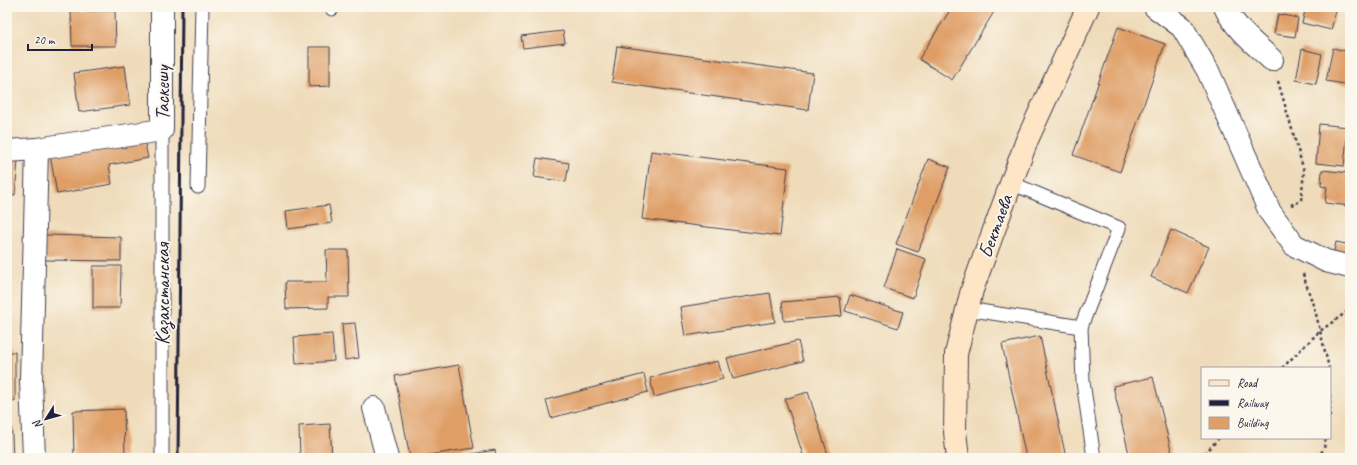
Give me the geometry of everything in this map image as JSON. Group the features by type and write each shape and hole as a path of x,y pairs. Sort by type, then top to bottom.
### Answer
{"street":[{"name":"Таскешу","path":"162,7 162,130"},
{"name":"Бектаева","path":"958,458 955,432 956,354 972,290 1027,140 1088,7"},
{"path":"1155,7 1182,27 1208,71 1270,212 1294,245 1326,261 1350,267"},
{"path":"1225,7 1229,16 1242,32 1272,60"},
{"path":"7,151 38,149 162,130"},
{"path":"34,458 30,381 38,149"},
{"path":"374,408 387,458"}],"lane":[{"path":"198,187 202,7"},
{"name":"Казахстанская","path":"162,130 162,458"},
{"path":"1011,183 1119,228 1081,327 1083,382 1094,458"},
{"path":"967,309 1081,327"}],"path":[{"path":"1270,212 1301,201 1304,171 1272,60"},
{"path":"1294,245 1320,331 1329,367"},
{"path":"1283,367 1320,331 1348,311 1350,306"},
{"path":"1201,458 1218,439"},
{"path":"1318,458 1324,448 1326,439"}],"building":[{"path":"952,7 997,7 952,80 919,59"},
{"path":"1306,7 1337,7 1331,30 1302,23"},
{"path":"71,11 115,11 116,46 72,46"},
{"path":"1278,14 1298,18 1295,37 1274,34"},
{"path":"1118,27 1165,44 1120,172 1073,155"},
{"path":"563,31 565,43 523,48 521,36"},
{"path":"617,46 813,73 808,110 612,82"},
{"path":"309,47 330,47 330,86 309,87"},
{"path":"1333,48 1350,52 1350,85 1326,81"},
{"path":"1302,49 1322,54 1316,84 1296,80"},
{"path":"125,66 130,105 79,112 74,73"},
{"path":"1319,124 1348,127 1344,166 1316,163"},
{"path":"144,139 148,158 109,165 112,184 57,194 50,155"},
{"path":"651,151 788,168 780,236 642,219"},
{"path":"537,158 569,163 566,182 534,177"},
{"path":"7,159 18,160 15,195 7,194"},
{"path":"928,159 950,167 918,252 896,244"},
{"path":"1322,170 1350,173 1350,206 1325,203 1327,187 1321,186"},
{"path":"329,205 332,223 288,229 286,211"},
{"path":"1350,229 1350,260 1333,256 1336,242 1346,244"},
{"path":"1171,230 1209,247 1188,293 1151,277"},
{"path":"45,235 121,237 121,261 44,260"},
{"path":"897,249 926,259 913,298 884,288"},
{"path":"326,250 348,250 349,297 328,297 328,308 286,309 285,282 327,282"},
{"path":"93,266 121,266 120,308 93,308"},
{"path":"770,293 775,322 685,336 680,307"},
{"path":"850,295 903,312 898,328 845,311"},
{"path":"840,297 842,316 784,321 782,302"},
{"path":"355,323 359,358 345,360 342,324"},
{"path":"332,334 334,361 296,364 294,337"},
{"path":"1040,336 1066,458 1026,458 1002,344"},
{"path":"798,341 803,361 733,379 727,358"},
{"path":"7,352 15,352 15,401 7,400"},
{"path":"718,361 723,379 654,397 650,378"},
{"path":"459,365 474,448 410,458 395,376"},
{"path":"644,374 648,392 551,418 546,400"},
{"path":"1153,377 1173,458 1130,458 1113,386"},
{"path":"808,392 829,458 804,458 785,399"},
{"path":"124,409 125,458 74,458 73,411"},
{"path":"7,416 11,416 13,458 7,458"},
{"path":"330,424 332,458 300,458 299,426"},
{"path":"495,450 496,458 454,458 454,457"}],"railway":[{"path":"178,458 182,7"}]}
